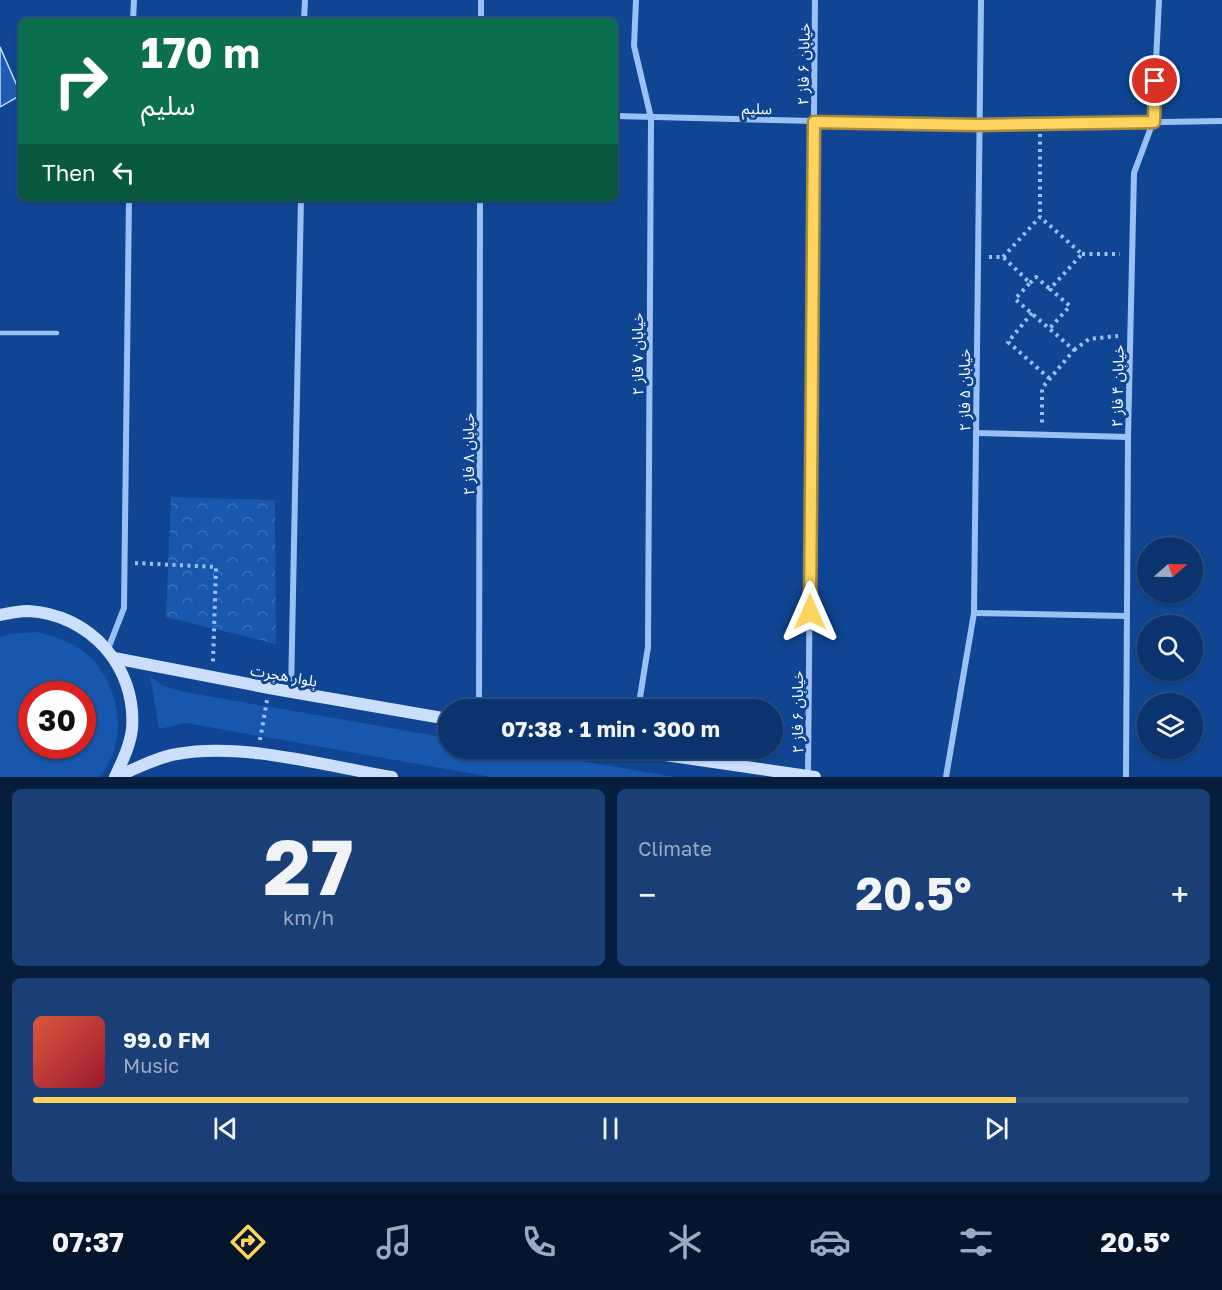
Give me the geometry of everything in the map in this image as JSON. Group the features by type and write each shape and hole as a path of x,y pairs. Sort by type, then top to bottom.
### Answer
{"main road":[{"path":"0,615 26,611 57,615 84,628 111,653 126,681 132,705 132,731 126,755 116,777"},
{"name":"بلوار هجرت","path":"111,653 213,678 438,717"},
{"path":"116,777 174,754 214,750 258,754 392,777"},
{"path":"694,759 812,776"}],"street":[{"path":"133,18 134,0"},
{"path":"304,18 305,0"},
{"path":"481,0 481,18"},
{"name":"خیابان ۷ فاز ۲","path":"636,0 634,46 651,118 648,647 640,699"},
{"name":"خیابان ۶ فاز ۲","path":"812,776 815,0"},
{"name":"خیابان ۵ فاز ۲","path":"946,777 974,613 981,0"},
{"name":"خیابان ۴ فاز ۲","path":"1126,777 1128,437 1134,173 1154,122 1159,0"},
{"name":"سلیم","path":"618,116 978,125 1222,121"},
{"path":"111,653 124,608 129,201"},
{"path":"291,692 302,201"},
{"name":"خیابان ۸ فاز ۲","path":"479,699 480,201"},
{"path":"976,433 1128,437"},
{"path":"974,613 1126,616"}],"lane":[{"path":"0,333 57,333"}],"path":[{"path":"1003,257 1041,217 1040,124"},
{"path":"1041,217 1082,254 1132,254"},
{"path":"1050,289 1082,254"},
{"path":"977,257 1003,257 1030,283"},
{"path":"1050,328 1070,306 1036,277 1015,298 1074,350"},
{"path":"1032,314 1008,342 1050,379"},
{"path":"1041,435 1042,388 1074,350 1089,339 1131,334"},
{"path":"124,562 216,567 213,678"},
{"path":"258,754 269,688"}],"green space":[{"path":"171,497 275,500 276,644 166,617"},
{"path":"37,632 66,641 91,658 101,671 115,700 118,733 115,748 99,777 0,777 0,637 8,634"},
{"path":"150,676 163,686 185,692 438,736 438,759 570,759 675,777 491,777 186,723 159,729"}],"building":[{"path":"0,47 18,88 18,97 0,107"}],"route":[{"path":"810,612 814,122 978,125 1154,122 1155,81"}]}
